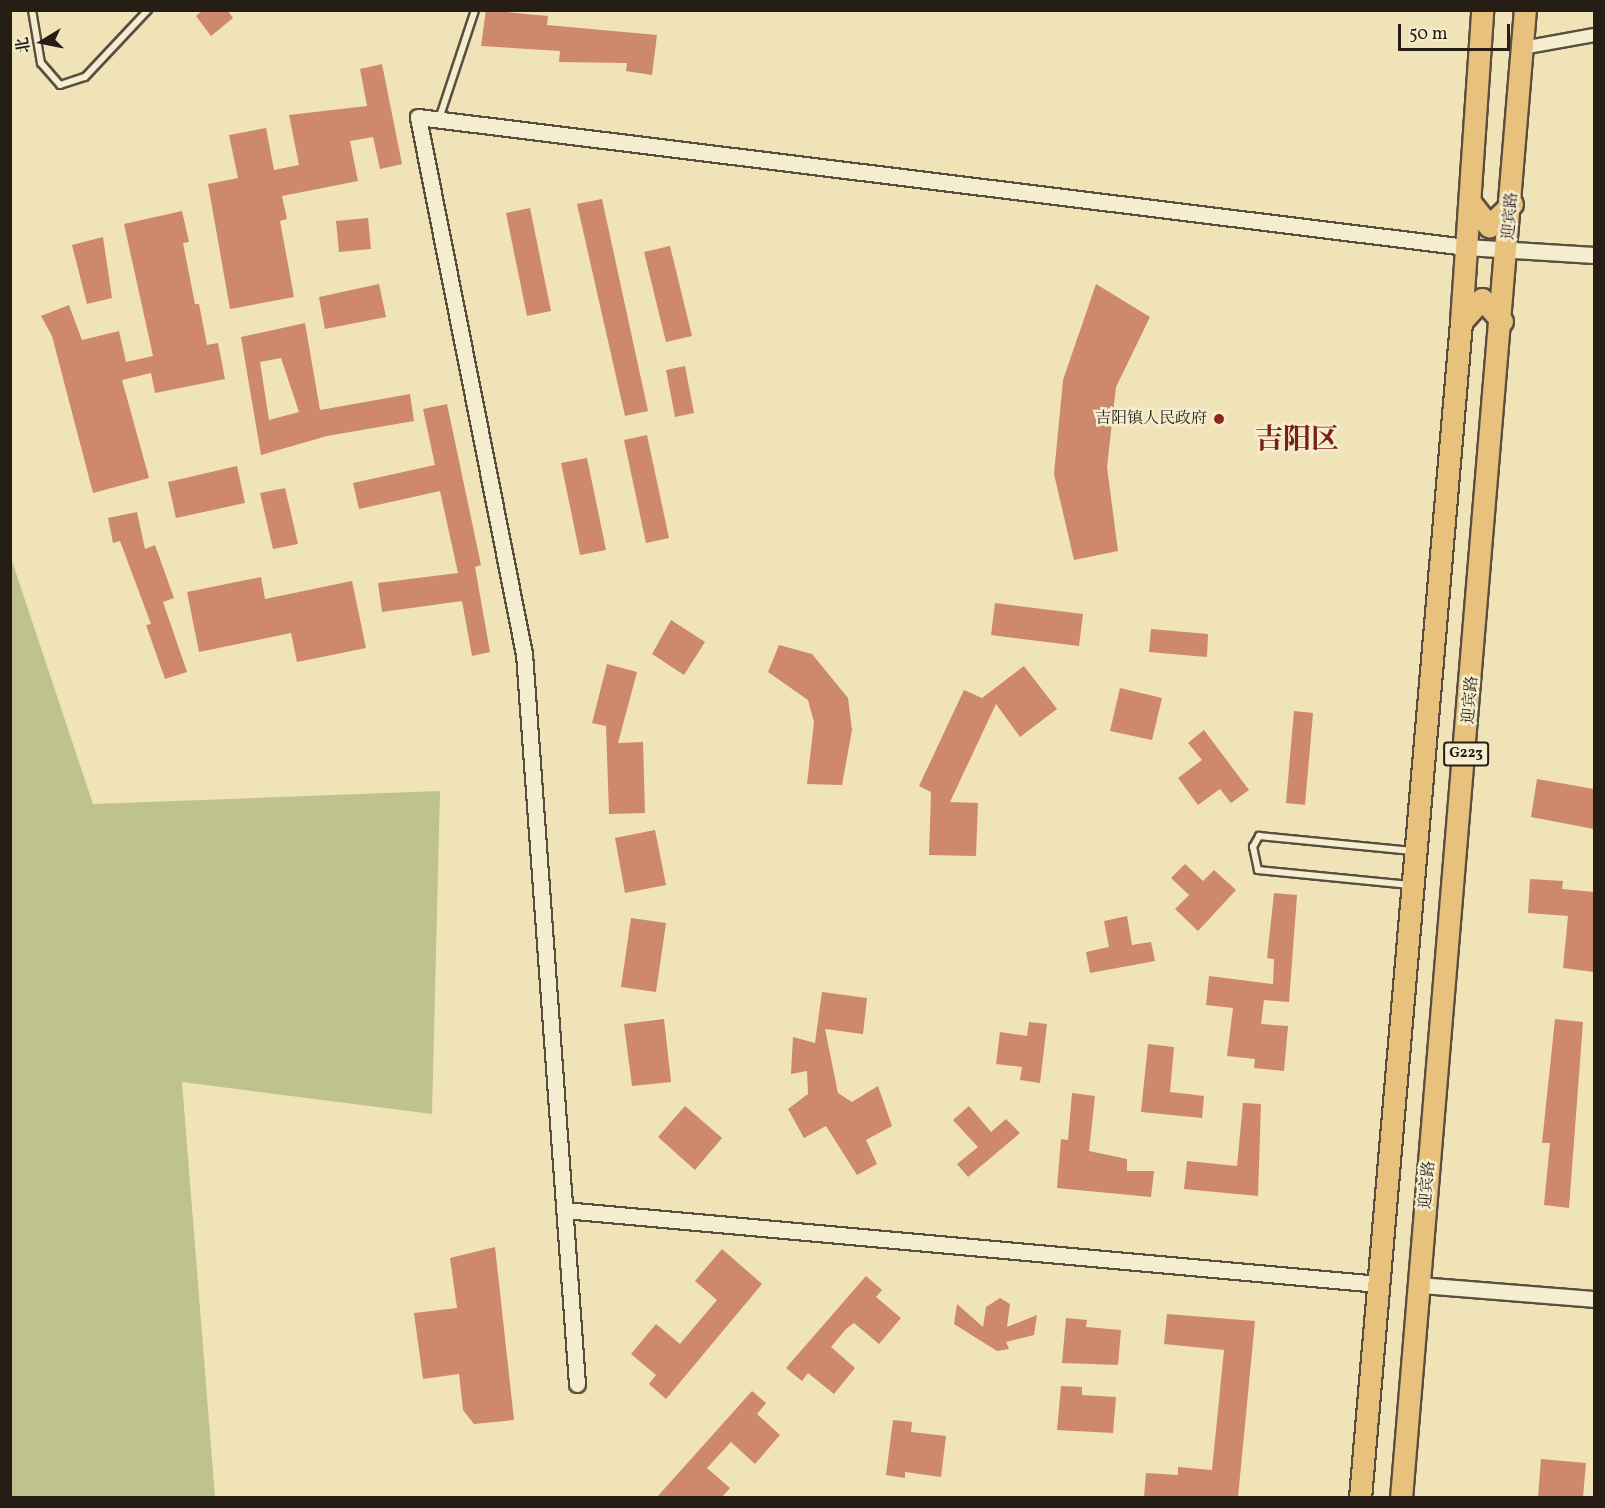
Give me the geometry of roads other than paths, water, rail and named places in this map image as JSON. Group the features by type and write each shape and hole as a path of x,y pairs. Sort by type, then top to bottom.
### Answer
{"highway":[{"name":"G223","path":"1360,1497 1461,322 1482,10"},
{"name":"迎宾路","path":"1401,1497 1512,204 1524,10"},
{"path":"1470,202 1489,226 1512,204"},
{"path":"1461,322 1482,299 1502,321"}],"street":[{"path":"1522,48 1594,35"},
{"path":"577,1384 524,654 418,117 1508,252 1594,255"},
{"path":"564,1210 1379,1284"},
{"path":"1420,1285 1594,1299"}],"lane":[{"path":"32,10 40,63 60,85 85,77 148,10"},
{"path":"439,120 475,10"},
{"path":"1413,886 1258,870 1253,848 1259,836 1416,852"}],"place":[{"name":"吉阳镇人民政府","path":"1219,419"}],"district":[{"name":"吉阳区","path":"1297,441"}]}
